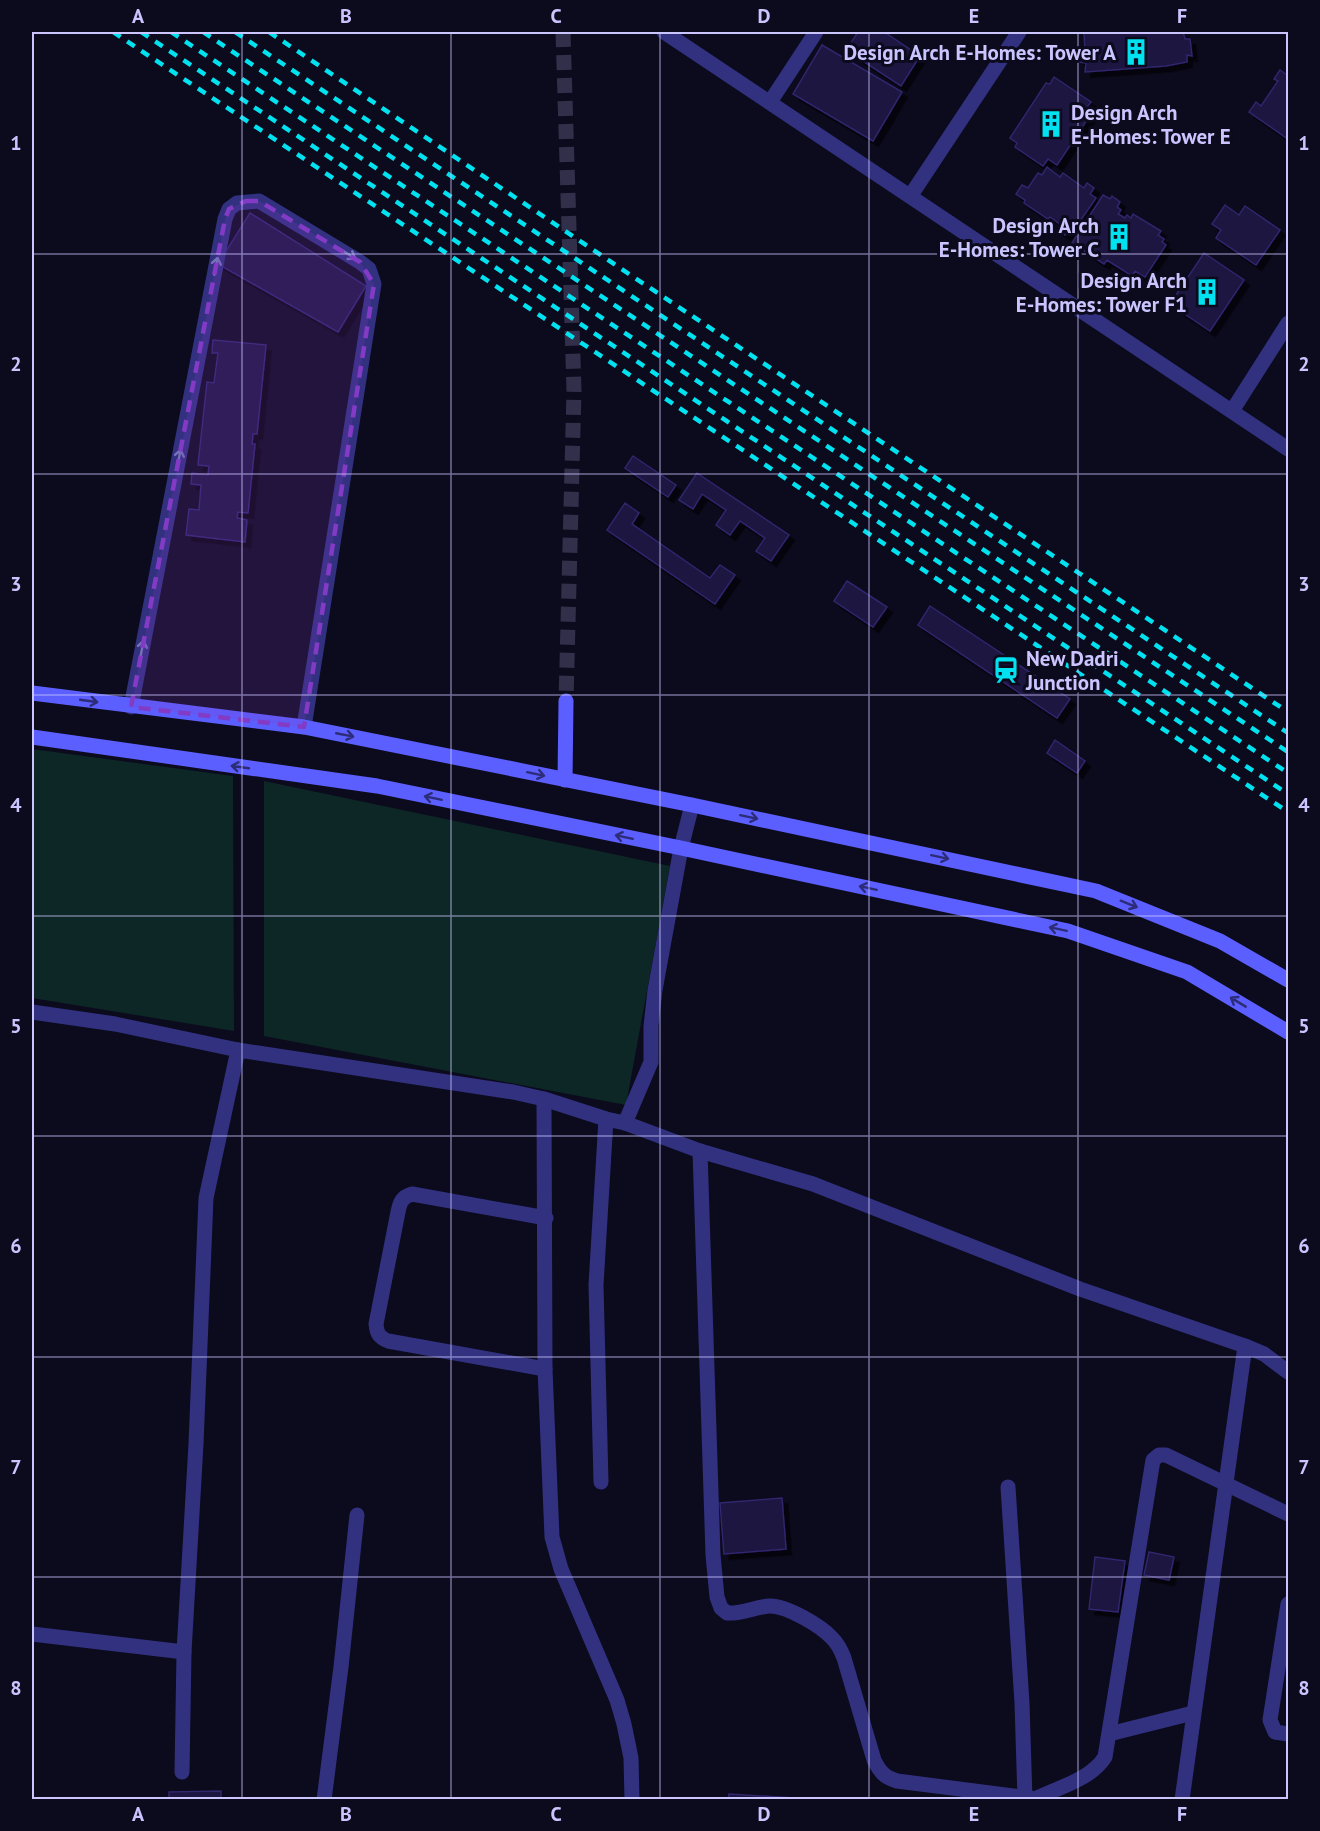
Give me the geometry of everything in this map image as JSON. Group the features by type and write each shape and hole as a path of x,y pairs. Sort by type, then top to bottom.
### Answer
{"street":[{"path":"664,32 1288,449"},
{"path":"770,102 816,32"},
{"path":"911,195 1019,32"},
{"path":"131,707 225,219 229,208 237,203 259,201 360,261 369,269 374,284 304,728"},
{"path":"1232,411 1288,323"},
{"path":"32,693 304,728 692,805 1096,891 1220,941 1288,980"},
{"path":"565,780 566,701"},
{"path":"32,737 377,786 1068,931 1187,972 1288,1032"},
{"path":"625,1123 651,1062 651,1026 656,990 681,848 692,805"},
{"path":"32,1012 115,1024 238,1050 513,1092 544,1099 625,1123 700,1151 813,1184 1080,1289 1245,1346 1264,1354 1288,1372"},
{"path":"182,1772 184,1652 196,1444 206,1198 238,1050"},
{"path":"544,1099 545,1369 552,1537 561,1569 620,1708 631,1758 632,1800"},
{"path":"601,1482 596,1285 606,1119"},
{"path":"700,1151 710,1503 715,1581 721,1608 727,1614 735,1614 768,1606 778,1607 788,1610 831,1636 844,1658 874,1761 886,1777 897,1781 1033,1798 1095,1770 1105,1756 1153,1460 1159,1455 1166,1455 1288,1514"},
{"path":"545,1369 388,1341 376,1332 376,1324 398,1212 405,1196 412,1194 546,1218"},
{"path":"1182,1800 1192,1713 1245,1346"},
{"path":"1008,1488 1022,1703 1033,1798"},
{"path":"324,1800 357,1515"},
{"path":"1288,1604 1270,1720 1275,1732 1288,1734"},
{"path":"32,1634 184,1652"},
{"path":"1109,1734 1192,1713"}],"highlighted area":[{"path":"246,201 259,201 360,262 374,284 304,727 131,707 225,219 229,209"}],"green space":[{"path":"32,749 233,776 234,1031 32,998"},
{"path":"264,781 670,866 626,1105 264,1036"}],"building":[{"path":"858,32 884,32 920,56 901,86 846,50"},
{"name":"Design Arch E-Homes: Tower A","path":"1080,32 1183,32 1185,39 1190,39 1192,56 1187,55 1187,62 1166,66 1085,72 1086,63 1079,62 1080,49 1085,50 1084,33"},
{"path":"822,45 902,92 873,141 793,94"},
{"path":"1280,70 1287,75 1288,73 1288,139 1249,112 1256,102 1261,106 1278,81 1274,79"},
{"name":"Design Arch E-Homes: Tower E","path":"1054,77 1091,102 1087,107 1093,111 1057,165 1048,159 1043,166 1015,147 1017,143 1010,138 1046,83 1050,84"},
{"path":"1047,167 1060,177 1063,173 1084,188 1087,183 1094,188 1090,194 1096,198 1080,221 1083,223 1075,234 1069,230 1065,235 1058,230 1061,225 1024,203 1025,200 1016,194 1022,185 1028,188 1038,173 1042,175"},
{"name":"Design Arch E-Homes: Tower C","path":"1103,195 1110,199 1112,196 1120,202 1117,207 1121,210 1118,214 1131,218 1133,214 1161,231 1158,235 1164,239 1162,242 1166,245 1145,277 1135,271 1132,276 1107,260 1104,264 1072,243"},
{"path":"1225,205 1239,215 1245,206 1280,230 1256,265 1216,238 1221,230 1212,224"},
{"path":"250,213 366,286 338,332 218,264"},
{"name":"Design Arch E-Homes: Tower F1","path":"1204,253 1244,280 1210,331 1170,304"},
{"path":"213,340 266,345 257,434 253,434 252,444 255,444 248,513 238,512 237,518 247,520 245,542 186,535 189,509 199,510 201,485 191,484 192,473 208,475 209,466 198,465 207,382 214,383 218,353 212,353"},
{"path":"633,456 676,485 668,497 625,468"},
{"path":"697,473 789,535 771,561 756,551 765,538 740,521 730,535 716,525 726,510 702,494 693,509 679,500"},
{"path":"625,503 639,513 632,524 710,578 720,565 735,575 715,604 607,530"},
{"path":"847,581 887,607 873,627 834,601"},
{"name":"New Dadri Junction","path":"930,606 1070,699 1057,718 918,625"},
{"path":"1055,740 1085,761 1077,773 1047,753"},
{"path":"782,1498 786,1549 724,1554 720,1503"},
{"path":"1149,1552 1174,1557 1169,1580 1144,1575"},
{"path":"1095,1557 1125,1561 1118,1612 1089,1609"},
{"path":"221,1791 221,1800 169,1800 169,1792"},
{"path":"729,1794 811,1799 728,1800"}],"tunnel":[{"path":"563,32 574,391 566,701"}],"railway":[{"path":"113,32 1288,812"},
{"path":"141,32 1288,794"},
{"path":"171,32 1288,773"},
{"path":"203,32 1288,752"},
{"path":"235,32 1288,733"},
{"path":"269,32 1288,712"}],"place":[{"name":"Design Arch E-Homes: Tower A","path":"1136,52"},
{"name":"Design Arch E-Homes: Tower E","path":"1051,124"},
{"name":"Design Arch E-Homes: Tower C","path":"1119,237"},
{"name":"Design Arch E-Homes: Tower F1","path":"1207,292"},
{"name":"New Dadri Junction","path":"1006,670"}]}
